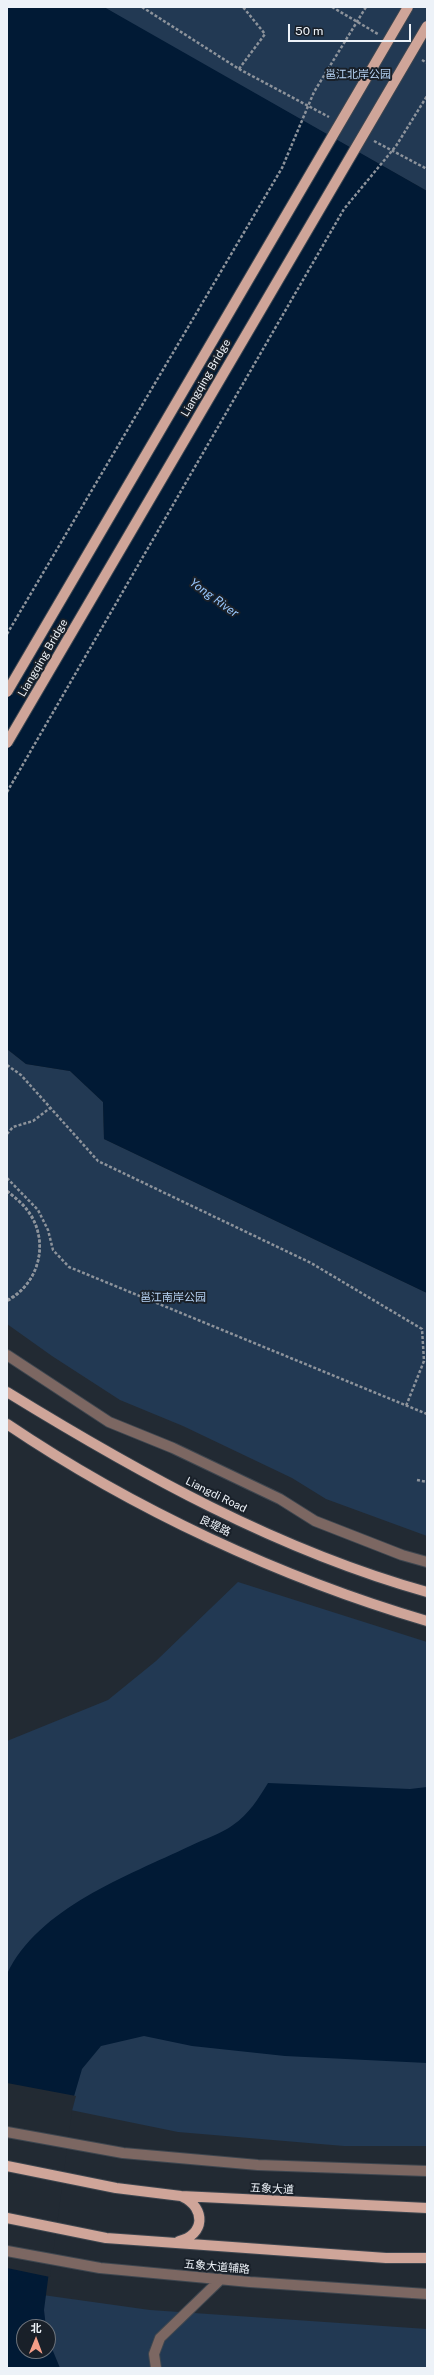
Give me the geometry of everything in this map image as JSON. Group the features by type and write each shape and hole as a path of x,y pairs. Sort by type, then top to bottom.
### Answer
{"main road":[{"name":"Liangqing Bridge","path":"7,692 408,7"},
{"name":"Liangqing Bridge","path":"7,743 427,26"},
{"name":"Liangdi Road","path":"7,1392 173,1488 285,1542 400,1584 427,1592"},
{"name":"良堤路","path":"7,1424 44,1449 157,1511 272,1566 391,1610 427,1621"},
{"name":"五象大道","path":"7,2166 116,2188 181,2196 427,2208"},
{"path":"173,2242 188,2239 196,2231 200,2220 199,2210 193,2202 181,2196"},
{"path":"7,2218 106,2238 386,2258 427,2258"}],"street":[{"path":"7,1355 109,1422 173,1448 280,1499 315,1521 402,1555 427,1562"},
{"path":"7,2132 123,2153 258,2165 427,2171"},
{"name":"五象大道辅路","path":"7,2251 100,2268 222,2279 427,2294"},
{"path":"156,2368 154,2354 160,2338 222,2279"}],"path":[{"path":"142,7 239,69 330,118"},
{"path":"239,69 266,34 243,7"},
{"path":"7,634 282,168 314,92 366,7"},
{"path":"7,792 344,209 396,146 427,96"},
{"path":"372,140 427,169"},
{"path":"7,1065 21,1075 98,1161 311,1263 422,1329 424,1361 406,1406"},
{"path":"7,1134 13,1127 33,1121 50,1108"},
{"path":"7,1178 38,1210 48,1230 53,1250 69,1267 427,1414"},
{"path":"7,1191 22,1204 34,1220 40,1249 39,1259 31,1278 19,1292 7,1300"},
{"path":"417,1480 427,1482"}],"green space":[{"name":"邕江北岸公园","path":"104,7 427,7 427,191 131,24"},
{"name":"邕江南岸公园","path":"7,1049 26,1064 70,1071 103,1102 104,1139 427,1293 427,1536 326,1499 292,1478 183,1426 120,1400 52,1356 7,1324"},
{"path":"238,1582 427,1642 427,2146 344,2146 178,2132 7,2097 7,1741 108,1700 156,1661"},
{"path":"7,2290 150,2310 427,2329 427,2368 7,2368"}],"water":[{"name":"Yong River","path":"7,7 104,7 427,191 427,1293 104,1139 103,1102 70,1071 26,1064 7,1049"},
{"path":"268,1783 410,1789 427,1787 427,2063 285,2056 192,2046 144,2036 101,2046 82,2069 70,2110 44,2310 45,2319 16,2319 16,2359 56,2358 60,2368 7,2368 7,1974 21,1951 40,1930 62,1912 86,1896 139,1869 218,1834 239,1821 257,1800"}],"pier":[{"path":"7,2083 76,2096 72,2111 50,2277 7,2268"}]}
